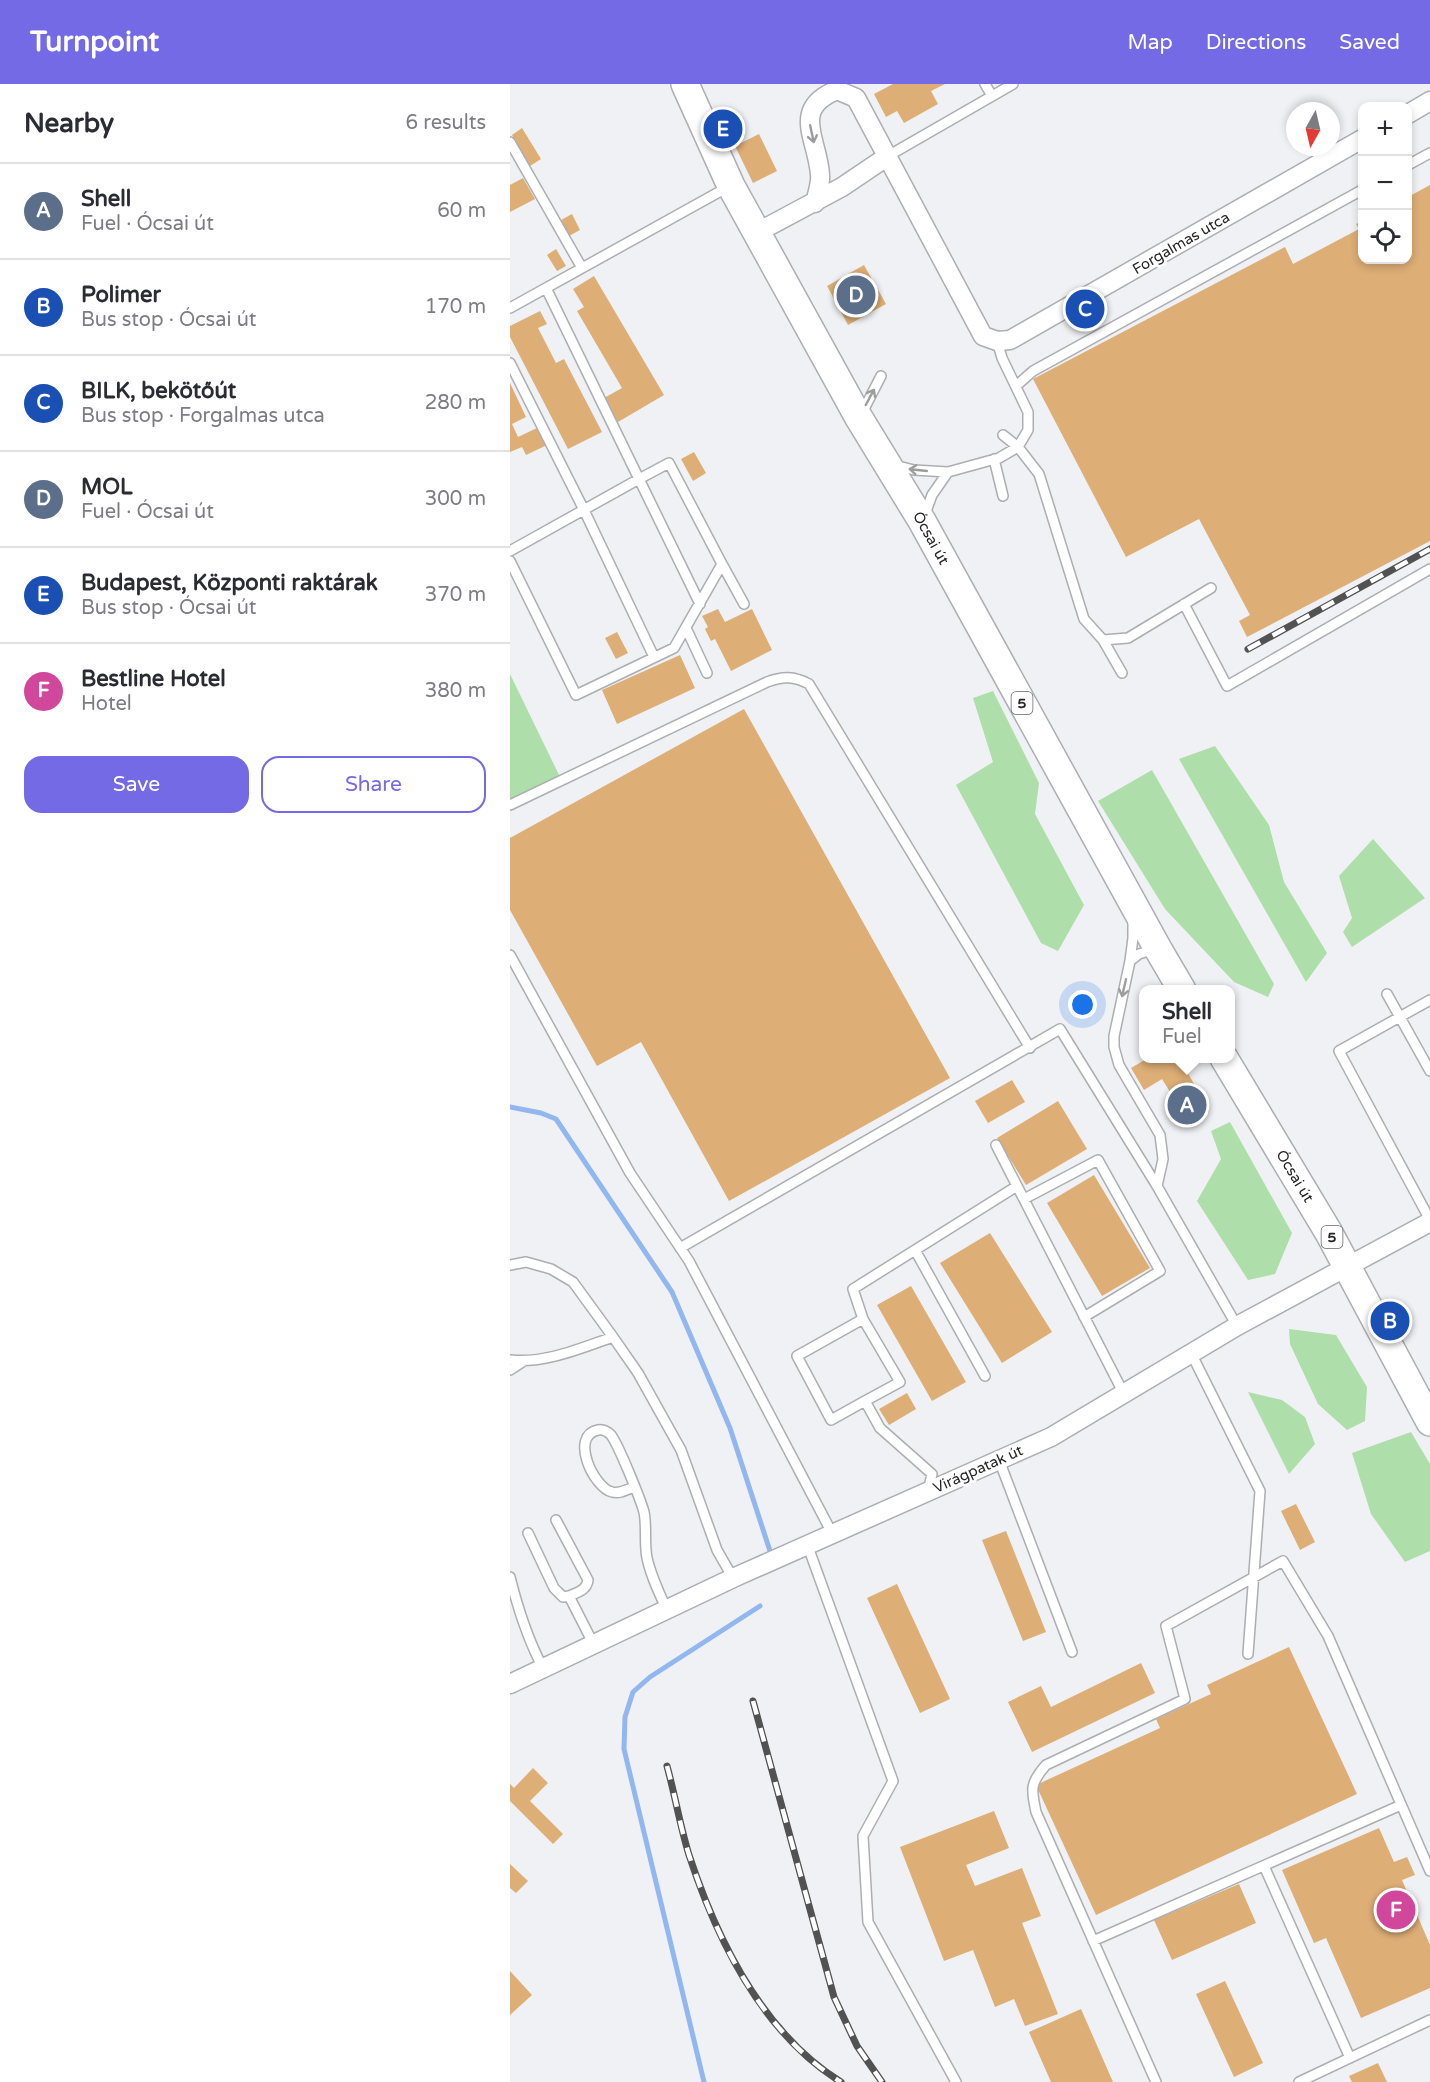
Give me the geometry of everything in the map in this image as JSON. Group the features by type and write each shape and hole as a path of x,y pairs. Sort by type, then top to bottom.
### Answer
{"main road":[{"name":"Ócsai út","path":"685,84 731,186 756,233 859,418 922,521 1179,985"},
{"name":"Ócsai út","path":"1226,1063 1329,1233 1430,1422"}],"street":[{"path":"814,202 821,176 809,123 812,107 824,95 837,90 856,98 983,336 997,341"},
{"path":"1412,111 1430,101"},
{"name":"Forgalmas utca","path":"997,341 1010,340 1358,141"},
{"path":"756,233 842,187 888,156"},
{"name":"Virágpatak út","path":"510,1684 807,1544 1051,1437 1237,1326 1430,1221"}],"lane":[{"path":"986,84 992,96"},
{"path":"888,156 1013,84"},
{"path":"510,142 582,268"},
{"path":"1412,162 1430,153"},
{"path":"510,308 731,186"},
{"path":"1016,386 1033,371 1358,192"},
{"path":"546,288 700,604"},
{"path":"888,464 914,470 948,472 994,459 1018,447 1028,430 1028,412 1002,358 997,341"},
{"path":"510,363 654,657"},
{"path":"859,418 881,376"},
{"path":"1003,435 1018,447 1040,474 1084,619 1103,639 1122,673"},
{"path":"994,459 1003,496"},
{"path":"510,551 669,463 744,604"},
{"path":"922,521 932,495 948,472"},
{"path":"510,561 576,695 674,648 722,564"},
{"path":"1184,604 1227,686 1430,569"},
{"path":"1103,639 1128,639 1211,588"},
{"path":"686,628 707,673"},
{"path":"510,805 767,682 789,677 800,679 809,684 1030,1048"},
{"path":"1100,844 1132,920 1133,938 1130,961 1116,1024 1114,1047 1119,1065 1160,1135 1163,1159 1157,1186"},
{"path":"1130,961 1139,954 1158,949"},
{"path":"510,955 630,1173 689,1261 832,1533"},
{"path":"1387,994 1430,1071"},
{"path":"1430,1000 1339,1051 1430,1221"},
{"path":"681,1248 1060,1029 1157,1186 1237,1326"},
{"path":"996,1145 1124,1394"},
{"path":"1024,1200 1098,1160 1160,1271 1084,1317"},
{"path":"863,1319 797,1356 831,1420 900,1382 863,1319 853,1289 1017,1186"},
{"path":"915,1250 985,1376"},
{"path":"510,1265 526,1262 534,1264 551,1269 573,1282 613,1336 638,1373 681,1450 717,1550 733,1578"},
{"path":"510,1360 524,1361 553,1356 613,1336"},
{"path":"1191,1353 1260,1491 1248,1654"},
{"path":"510,1370 524,1361"},
{"path":"865,1401 880,1428 932,1474 928,1491"},
{"path":"634,1487 621,1493 604,1488 585,1456 585,1442 592,1434 598,1430 605,1431 610,1435 620,1453 634,1487 643,1510 647,1558 654,1582 667,1610"},
{"path":"999,1460 1072,1652"},
{"path":"528,1533 554,1588 563,1597 569,1596 584,1589 588,1585 588,1580 556,1520"},
{"path":"807,1544 893,1781 863,1836 868,1922 956,2082"},
{"path":"1156,2082 1036,1812 1032,1795 1035,1778 1046,1765 1185,1699 1166,1626 1283,1561 1328,1635 1429,1866"},
{"path":"510,1577 533,1649 543,1668"},
{"path":"569,1596 594,1645"},
{"path":"1094,1941 1401,1805"},
{"path":"1264,1866 1350,2058"},
{"path":"1299,2082 1430,2020"}],"green space":[{"path":"510,674 560,777 510,799"},
{"path":"993,691 1039,783 1035,814 1084,905 1058,951 1041,943 956,785 993,762 973,698"},
{"path":"1215,746 1269,825 1284,882 1327,953 1306,982 1179,759"},
{"path":"1152,770 1274,984 1268,997 1234,982 1165,909 1098,801"},
{"path":"1373,839 1425,898 1352,947 1343,932 1352,918 1339,876"},
{"path":"1230,1122 1292,1233 1275,1274 1248,1280 1197,1201 1221,1159 1211,1131"},
{"path":"1289,1329 1336,1335 1367,1387 1365,1421 1347,1430 1318,1404 1290,1344"},
{"path":"1248,1392 1282,1400 1305,1417 1315,1444 1289,1474"},
{"path":"1411,1432 1430,1464 1430,1551 1405,1562 1371,1514 1352,1453"}],"building":[{"path":"893,84 945,84 931,91 938,104 904,123 897,111 886,117 874,94"},
{"path":"522,128 541,159 530,166 512,135"},
{"path":"759,134 777,171 753,183 735,146"},
{"path":"523,178 535,199 510,212 510,185"},
{"path":"1430,185 1430,541 1247,637 1239,621 1250,615 1199,519 1126,557 1033,379 1285,247 1293,264 1358,230 1358,264 1412,264 1412,195"},
{"path":"572,214 580,230 569,236 561,220"},
{"path":"556,249 566,266 557,271 547,255"},
{"path":"864,265 886,304 848,325 827,286"},
{"path":"594,276 664,395 618,422 604,398 622,388 577,311 584,307 573,289"},
{"path":"540,311 547,324 538,328 556,363 564,359 602,432 568,449 510,337 510,326"},
{"path":"510,383 526,417 512,424 518,437 539,427 547,445 526,455 522,447 510,452"},
{"path":"694,452 706,473 693,481 681,459"},
{"path":"718,609 725,622 752,609 772,650 731,671 715,639 711,641 705,629 708,627 702,616"},
{"path":"617,632 628,653 616,659 605,638"},
{"path":"680,655 695,688 617,724 602,690"},
{"path":"744,709 950,1078 729,1201 641,1042 597,1066 510,910 510,838"},
{"path":"1140,1063 1185,1063 1183,1064 1209,1111 1181,1127 1166,1099 1172,1095 1162,1079 1144,1090 1131,1068"},
{"path":"1012,1080 1025,1102 988,1123 975,1101"},
{"path":"1058,1101 1087,1149 1026,1185 997,1138"},
{"path":"1094,1175 1150,1268 1102,1296 1047,1203"},
{"path":"990,1233 1052,1332 1002,1363 940,1263"},
{"path":"911,1286 966,1382 932,1401 877,1305"},
{"path":"907,1393 916,1409 889,1425 879,1409"},
{"path":"1296,1504 1315,1542 1300,1550 1281,1511"},
{"path":"1006,1531 1046,1632 1023,1641 982,1540"},
{"path":"897,1584 950,1699 920,1713 867,1598"},
{"path":"1289,1647 1357,1794 1096,1915 1036,1785 1160,1728 1156,1719 1211,1694 1207,1685"},
{"path":"1141,1663 1155,1693 1032,1752 1008,1702 1041,1686 1051,1707"},
{"path":"533,1768 548,1783 530,1801 563,1834 553,1844 510,1801 510,1784 514,1788"},
{"path":"994,1811 1009,1848 966,1865 975,1886 1022,1868 1041,1916 1022,1923 1058,2014 1025,2026 1014,1999 995,2007 973,1950 944,1961 900,1847"},
{"path":"1379,1828 1394,1862 1407,1857 1415,1875 1402,1880 1430,1945 1430,1988 1361,2018 1326,1938 1314,1943 1282,1870"},
{"path":"510,1864 528,1881 516,1893 510,1888"},
{"path":"1239,1884 1256,1923 1172,1960 1154,1920"},
{"path":"510,1971 532,1995 510,2015"},
{"path":"1225,1981 1263,2063 1234,2077 1196,1994"},
{"path":"1081,2009 1113,2082 1051,2082 1029,2032"},
{"path":"1378,2063 1387,2082 1352,2082 1349,2076"}],"waterway":[{"path":"510,1107 541,1113 556,1119 672,1292 730,1428 770,1551"},
{"path":"704,2082 624,1749 625,1717 633,1692 650,1677 760,1606"}],"railway":[{"path":"1248,649 1430,549"},
{"path":"753,1701 834,1997 857,2046 882,2082"},
{"path":"667,1766 683,1833 700,1887 713,1919 746,1982 788,2038 813,2062 841,2082"}],"place":[{"name":"Budapest, Központi raktárak","path":"723,129"},
{"name":"MOL","path":"856,295"},
{"name":"BILK, bekötőút","path":"1085,309"},
{"name":"Shell","path":"1187,1105"},
{"name":"Polimer","path":"1390,1321"},
{"name":"Bestline Hotel","path":"1396,1910"}]}
